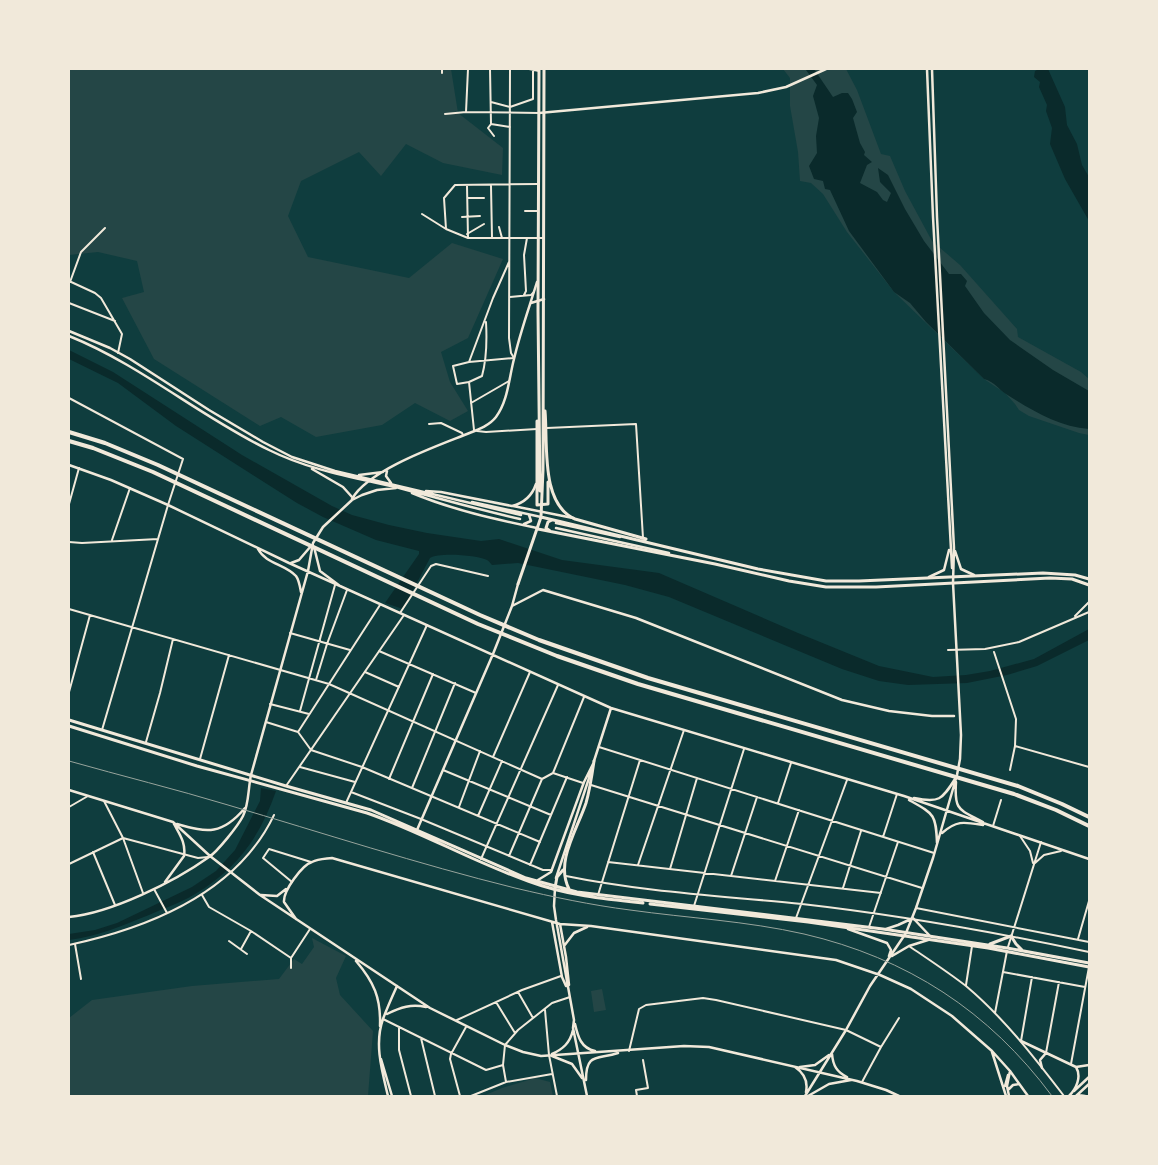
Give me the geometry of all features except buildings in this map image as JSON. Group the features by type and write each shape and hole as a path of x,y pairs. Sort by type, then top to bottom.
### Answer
{"highway":[{"path":"69,432 120,448 195,481 493,621 581,655 648,678 985,776 1038,794 1089,817"},
{"path":"69,441 126,460 165,477 337,559 491,629 557,656 638,684 982,784 1034,801 1089,826"}],"main road":[{"path":"518,584 541,516 544,299 544,69"},
{"path":"539,70 538,300 541,470"},
{"path":"539,407 536,428 537,505 547,505 547,428 543,392"},
{"path":"548,466 550,486 556,501 564,512 575,519 692,554 758,569 826,581 1060,574 1075,575 1089,579"},
{"path":"541,516 556,522"},
{"path":"550,531 546,527 546,523 550,520 663,545"},
{"path":"538,529 826,587 876,587 1050,578 1072,579 1089,584"},
{"path":"69,720 371,810 481,859 555,888 598,895 869,927 905,934"},
{"path":"69,726 196,766 380,817 529,882 601,898 905,934 972,946 1024,951 1089,963"},
{"path":"569,890 563,869 594,760"},
{"path":"555,888 557,877 563,869"},
{"path":"987,945 1011,936 1024,951"},
{"path":"930,938 987,945 1089,967"}],"street":[{"path":"466,112 468,69"},
{"path":"490,69 491,124 488,128 494,136"},
{"path":"510,69 509,338 511,353 514,358"},
{"path":"530,69 539,70"},
{"path":"445,114 466,112 544,113 758,93 796,83 826,69"},
{"path":"927,69 940,356 953,577"},
{"path":"932,69 960,709 960,754 955,799 958,807 991,826"},
{"path":"491,102 510,106 533,99 533,70"},
{"path":"491,124 510,127"},
{"path":"446,229 444,198 455,185 539,184"},
{"path":"467,186 468,236"},
{"path":"491,186 492,238"},
{"path":"468,198 484,198"},
{"path":"524,211 539,210"},
{"path":"422,214 446,229 468,236 544,238"},
{"path":"462,217 480,216"},
{"path":"468,236 484,224"},
{"path":"499,227 502,238"},
{"path":"105,228 81,252 69,281 95,293 101,298 122,334 118,353"},
{"path":"524,295 526,291 524,255 527,238"},
{"path":"469,362 493,298 510,261"},
{"path":"289,563 299,560 314,543 323,527 371,481 410,457 476,431 492,422 501,408 510,381 514,358 539,276"},
{"path":"510,297 531,295 534,291"},
{"path":"531,303 544,299"},
{"path":"69,303 116,322"},
{"path":"486,318 486,360 482,376 457,384 453,366 469,362 486,360 514,358"},
{"path":"69,331 118,353 263,442 313,465 371,481"},
{"path":"69,336 128,364 240,435 306,466 343,487 348,491 352,500"},
{"path":"471,403 510,381"},
{"path":"468,382 476,431"},
{"path":"69,398 183,459 102,730"},
{"path":"429,424 441,423 462,433 464,436"},
{"path":"547,428 636,424 642,538"},
{"path":"476,431 536,428"},
{"path":"69,465 130,488 168,505 345,589 611,708 904,796 1089,859"},
{"path":"306,466 335,474 418,490 441,492 575,519"},
{"path":"69,504 79,468"},
{"path":"354,475 371,474 387,470"},
{"path":"387,470 387,479 396,486 438,504 538,529"},
{"path":"506,505 518,504 524,501 531,495 536,482"},
{"path":"352,500 370,492 396,486"},
{"path":"112,540 130,488"},
{"path":"402,489 520,517 418,490"},
{"path":"439,496 541,516"},
{"path":"518,524 530,523 531,517 528,514"},
{"path":"556,522 692,554"},
{"path":"556,528 715,564"},
{"path":"69,542 158,539"},
{"path":"69,917 91,914 164,884 210,856 238,824 246,807 251,775 308,571 314,543"},
{"path":"314,543 320,570 345,589"},
{"path":"926,578 944,570 950,546"},
{"path":"257,547 262,557 296,577 301,593"},
{"path":"954,548 961,569 976,576"},
{"path":"400,613 428,570 436,564 488,576"},
{"path":"300,711 335,584"},
{"path":"417,830 493,654 512,606 518,584"},
{"path":"316,680 345,589"},
{"path":"512,606 544,590 636,618 842,700 889,710 932,716 954,716"},
{"path":"1073,618 1089,602"},
{"path":"298,732 380,604"},
{"path":"69,610 329,684 542,778"},
{"path":"948,650 985,649 1019,642 1089,612"},
{"path":"69,692 90,615"},
{"path":"286,786 404,615"},
{"path":"346,803 427,625"},
{"path":"290,633 351,650"},
{"path":"146,742 173,639"},
{"path":"379,651 476,693"},
{"path":"995,654 1010,696 1016,720 1015,746 1010,770"},
{"path":"199,760 229,655"},
{"path":"493,757 530,671"},
{"path":"365,672 399,687"},
{"path":"389,779 433,674"},
{"path":"412,788 454,683"},
{"path":"481,859 558,683"},
{"path":"553,773 585,695"},
{"path":"270,704 309,714"},
{"path":"602,1052 589,1050 582,1044 574,1020 554,912 554,895 560,861 611,708"},
{"path":"265,722 298,732 311,750 362,767 540,842"},
{"path":"638,865 684,730"},
{"path":"1015,746 1089,767"},
{"path":"599,747 934,853"},
{"path":"694,906 745,748"},
{"path":"458,808 480,751"},
{"path":"598,895 640,760"},
{"path":"478,816 502,761"},
{"path":"778,804 791,762"},
{"path":"300,766 355,782"},
{"path":"443,770 551,816"},
{"path":"509,856 542,778 553,773 922,888"},
{"path":"904,796 928,801 938,800 945,795 957,776"},
{"path":"882,967 905,934 916,908 937,846 957,776"},
{"path":"530,865 567,777"},
{"path":"670,869 697,778"},
{"path":"796,918 847,779"},
{"path":"536,881 550,874 587,784"},
{"path":"69,790 201,831 214,831 228,825 246,807"},
{"path":"350,792 422,819 530,865 543,870 552,870"},
{"path":"883,837 897,794"},
{"path":"69,807 88,796"},
{"path":"904,796 931,814 936,824 937,846"},
{"path":"731,876 757,797"},
{"path":"991,826 1001,800"},
{"path":"104,801 122,838 144,893"},
{"path":"775,881 799,810"},
{"path":"69,945 105,937 166,913 202,895 241,864 264,834 274,815"},
{"path":"164,884 184,855 183,840 173,822"},
{"path":"173,822 210,856 260,895 299,922 430,1008 505,1045 531,1054 550,1055 621,1052 684,1046 709,1047 862,1082 899,1096"},
{"path":"940,834 951,826 962,822 991,826"},
{"path":"843,888 861,830"},
{"path":"1019,835 1030,851 1034,865"},
{"path":"69,864 122,838 198,858 210,856"},
{"path":"869,927 898,842"},
{"path":"995,1013 1007,950 1041,842"},
{"path":"292,882 263,858 269,849 311,862"},
{"path":"1034,865 1044,855 1065,850"},
{"path":"92,852 115,905"},
{"path":"260,895 280,895 303,868 311,862 332,858 560,924 591,926 836,960 911,989 952,1016 992,1051 1028,1096"},
{"path":"608,862 881,893"},
{"path":"552,870 557,877"},
{"path":"564,876 602,884 801,904 912,918 1089,952"},
{"path":"292,882 283,900 299,922"},
{"path":"154,889 166,913"},
{"path":"202,895 209,906 251,931 290,958"},
{"path":"1078,939 1089,901"},
{"path":"916,908 1089,942"},
{"path":"883,929 898,925 912,918"},
{"path":"891,956 909,946 930,938 912,918"},
{"path":"552,922 562,976 569,992"},
{"path":"560,924 569,977 569,992"},
{"path":"564,946 574,933 591,926"},
{"path":"806,1096 891,953 890,945 884,941 842,927"},
{"path":"291,968 290,958 310,928"},
{"path":"241,949 251,931"},
{"path":"230,941 247,954"},
{"path":"76,944 81,979"},
{"path":"909,946 965,986 995,1013 1021,1041 1064,1096"},
{"path":"965,986 972,946"},
{"path":"353,958 365,972 376,993 381,1008 380,1062 388,1096"},
{"path":"1071,1064 1089,967"},
{"path":"1003,972 1086,986"},
{"path":"455,1021 518,992 562,976"},
{"path":"1021,1041 1032,977"},
{"path":"1042,1068 1040,1060 1046,1053 1059,982"},
{"path":"380,1034 383,1019 397,986"},
{"path":"518,992 533,1018"},
{"path":"506,1082 503,1065 505,1045 515,1033 552,1003 570,996"},
{"path":"629,1051 639,1009 646,1005 703,998 846,1030 881,1047"},
{"path":"496,1002 515,1033"},
{"path":"385,1015 406,1006 418,1005 430,1008"},
{"path":"545,1010 552,1074 557,1096"},
{"path":"862,1082 899,1018"},
{"path":"383,1019 486,1070 503,1065"},
{"path":"550,1055 567,1044 572,1037 574,1020"},
{"path":"460,1096 450,1062 451,1054 466,1026"},
{"path":"399,1028 399,1050 411,1096"},
{"path":"573,1028 588,1096"},
{"path":"421,1038 435,1096"},
{"path":"1021,1041 1076,1067 1089,1065"},
{"path":"992,1051 1007,1090"},
{"path":"586,1088 587,1067 593,1059 597,1056 621,1052"},
{"path":"791,1066 814,1065 832,1053"},
{"path":"832,1053 836,1069 844,1076 857,1081"},
{"path":"550,1055 568,1061 575,1066 586,1088"},
{"path":"381,1058 384,1062 392,1096"},
{"path":"637,1096 636,1090 648,1088 643,1060"},
{"path":"791,1066 799,1070 805,1077 807,1086 806,1096"},
{"path":"1072,1093 1079,1076 1076,1067"},
{"path":"1008,1096 1007,1078 1010,1072"},
{"path":"471,1096 506,1082 552,1074"},
{"path":"1069,1096 1089,1077"},
{"path":"806,1096 829,1084 848,1080 857,1081"},
{"path":"1077,1095 1089,1084"},
{"path":"1007,1090 1013,1085 1020,1085"},
{"path":"1077,1095 1085,1096"}],"shaded area":[{"path":"69,69 451,69 458,113 503,148 502,175 443,163 406,144 381,176 359,152 301,181 288,216 308,257 409,278 452,243 503,259 468,338 441,352 450,382 468,411 450,421 415,403 382,425 316,437 281,417 260,426 154,359 122,298 144,292 137,261 98,252 69,255"},
{"path":"783,69 846,69 857,90 881,154 890,156 905,191 932,241 960,265 1017,329 1018,337 1081,372 1089,379 1089,435 1029,416 1019,410 1005,393 984,379 894,292 847,232 823,194 811,183 800,181 798,152 790,106 790,78"},
{"path":"801,69 814,69 833,97 842,93 848,93 852,99 857,112 853,118 860,143 865,152 864,155 872,162 867,165 860,183 877,192 887,202 891,193 880,182 878,168 888,175 924,241 949,274 961,274 967,281 965,286 984,313 1010,340 1053,370 1089,391 1089,429 1067,425 1035,412 984,379 926,322 910,303 894,292 849,231 830,190 825,189 823,181 814,179 809,166 817,153 816,136 819,118 813,96 817,85 806,70"},
{"path":"1048,69 1065,107 1067,125 1077,144 1082,165 1089,177 1089,221 1065,179 1050,144 1052,128 1046,111 1047,105 1039,87 1040,82 1034,77 1035,71"},
{"path":"69,350 113,372 242,455 332,506 352,515 427,533 481,541 499,539 562,560 659,573 879,666 933,677 966,675 990,671 1034,659 1089,629 1089,640 1037,666 1007,675 967,683 908,685 879,681 842,669 669,597 625,585 518,563 492,565 488,560 482,558 458,555 441,555 430,558 403,609 385,603 419,554 419,551 376,540 323,517 297,503 176,426 118,383 69,359"},
{"path":"261,788 276,791 270,808 245,850 223,874 195,894 178,903 110,930 69,940 69,934 95,930 117,923 192,887 216,871 235,850 260,801"},
{"path":"312,938 346,956 336,978 340,995 373,1031 368,1096 69,1096 69,1018 92,1000 192,986 279,979 294,959 302,964 314,947"},
{"path":"602,989 606,1010 594,1012 591,991"},
{"path":"535,1078 550,1082 553,1096 483,1096 502,1088"}],"railway":[{"path":"69,761 208,799 407,859 515,888 572,901 615,908 782,930 842,944 877,957 911,973 943,992 1001,1038 1052,1096"}]}
